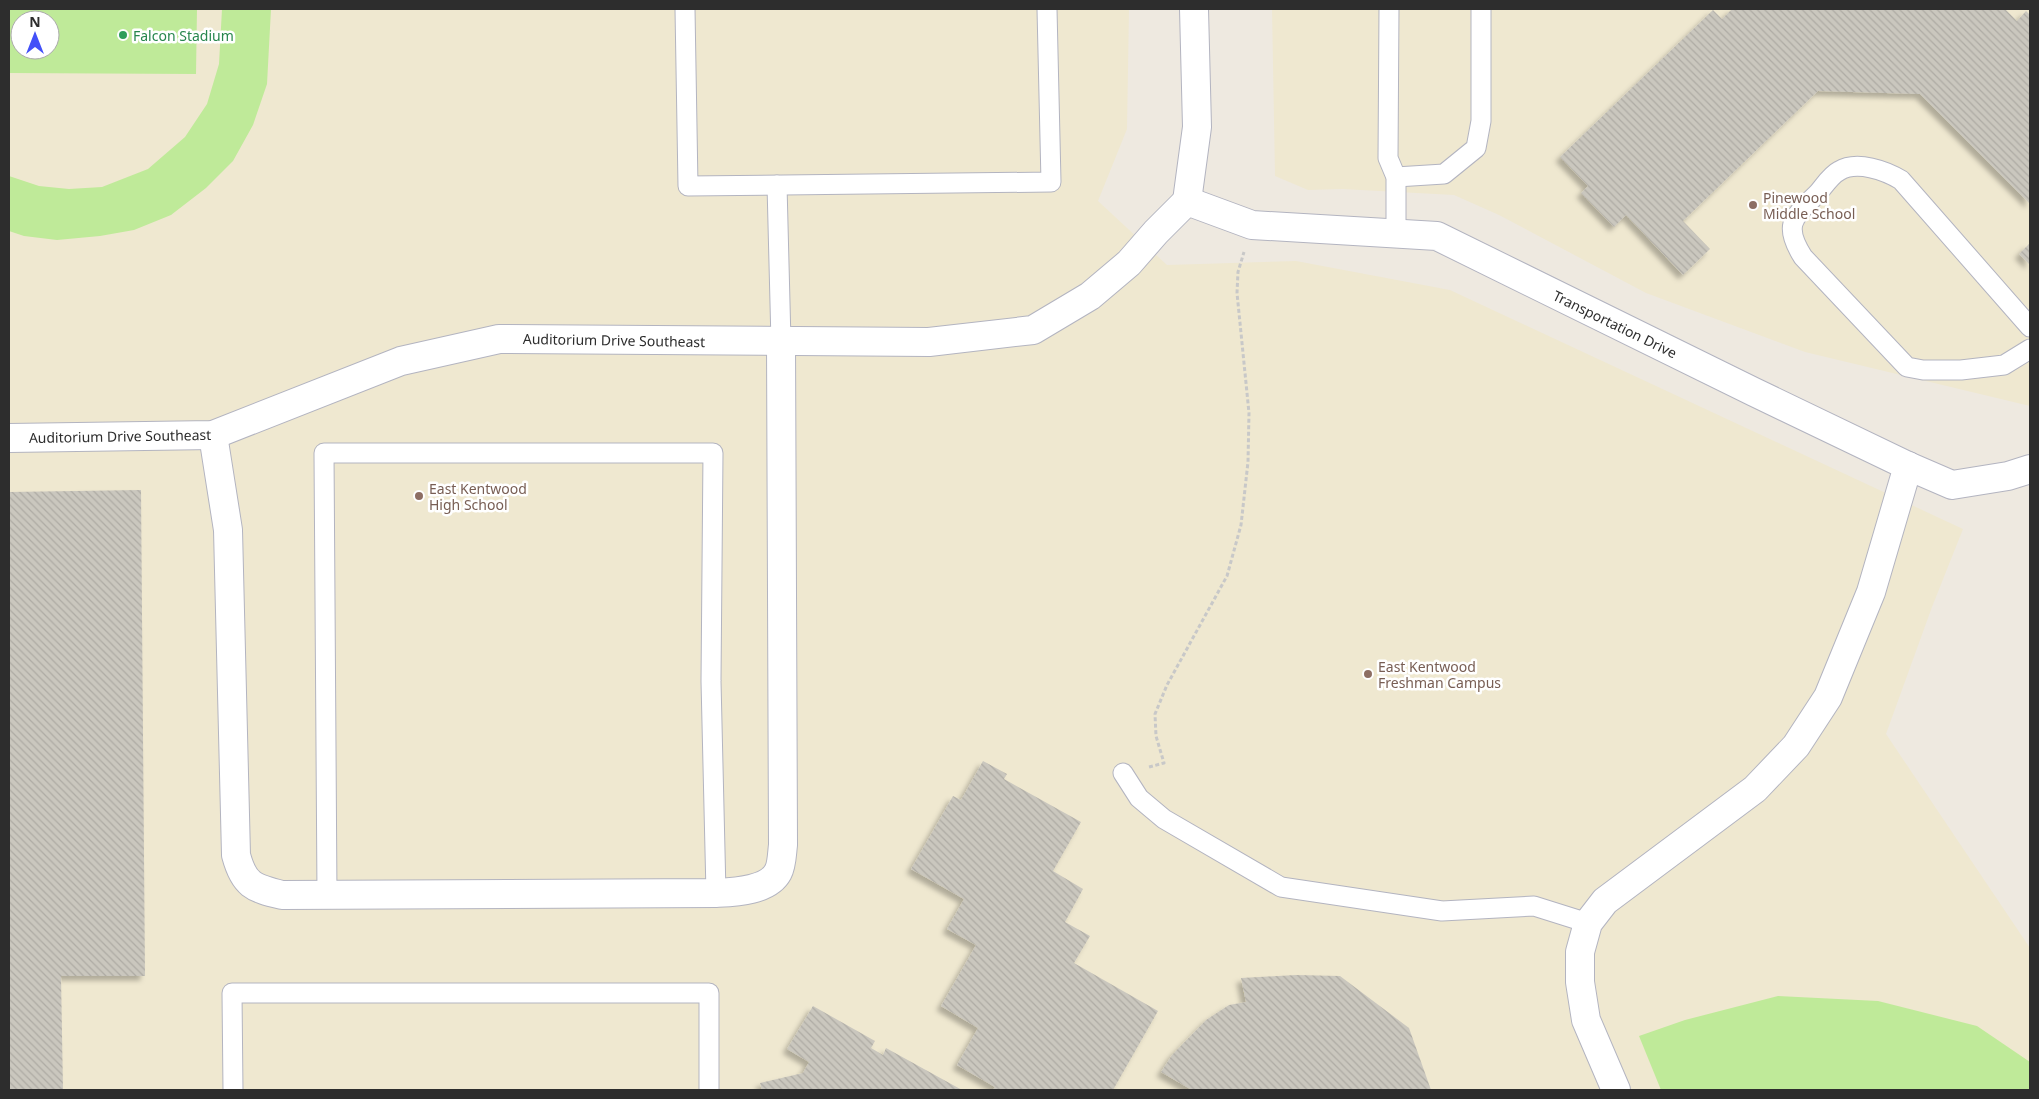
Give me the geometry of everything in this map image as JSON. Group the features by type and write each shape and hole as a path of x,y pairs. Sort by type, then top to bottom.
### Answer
{"street":[{"path":"1187,201 1197,127 1194,9"},
{"name":"Transportation Drive","path":"1187,201 1252,225 1437,236 1908,466 1952,485 2008,476 2030,469"},
{"name":"Auditorium Drive Southeast","path":"9,438 213,436 402,361 499,339 929,342 1033,330 1096,290 1129,263 1187,201"},
{"path":"213,436 228,530 236,855 241,873 257,889 282,895 716,893 751,890 766,884 778,872 783,844 781,342"},
{"path":"1616,1090 1586,1020 1580,982 1580,952 1588,923 1605,901 1755,789 1796,746 1828,697 1871,592 1908,466"}],"lane":[{"path":"685,9 688,186 1051,182 1047,9"},
{"path":"1388,9 1388,158 1396,177 1396,234"},
{"path":"1396,177 1444,174 1476,148 1481,121 1481,9"},
{"path":"2030,327 1901,180 1888,173 1859,167 1840,170 1795,217 1792,232 1795,245 1803,257 1907,367 1923,370 1961,370 2004,364 2030,349"},
{"path":"777,185 781,342"},
{"path":"327,895 324,453 712,453 711,681 716,893"},
{"path":"1123,773 1139,798 1164,819 1281,886 1442,911 1534,906 1588,923"},
{"path":"233,1090 232,993 709,993 709,1090"}],"path":[{"path":"1144,769 1164,763 1156,736 1155,714 1167,685 1227,576 1241,525 1248,462 1249,413 1237,293 1238,272 1252,225"}],"shaded area":[{"path":"9,9 1129,9 1127,129 1098,201 1167,265 1296,261 1450,290 1963,529 1932,607 1886,734 2030,948 2030,1090 9,1090"},
{"name":"Pinewood Middle School","path":"1272,9 2030,9 2030,406 1805,352 1646,293 1499,215 1454,195 1342,189 1308,190 1275,176"}],"green space":[{"name":"Falcon Stadium","path":"9,9 197,9 196,74 9,73"},
{"path":"222,9 271,9 267,84 253,125 233,161 206,188 171,215 134,230 100,236 57,240 24,236 9,231 9,176 39,186 69,189 102,187 148,169 185,137 207,104 219,64"},
{"path":"1778,996 1878,1001 1977,1026 2030,1062 2030,1090 1661,1090 1639,1036 1685,1020"}],"building":[{"name":"Pinewood Middle School","path":"1732,9 2005,9 2017,21 2026,11 2030,15 2030,204 1920,94 1818,91 1683,221 1710,249 1683,275 1626,215 1614,227 1581,193 1588,186 1560,157 1713,10 1722,19"},
{"path":"2030,243 2030,265 2019,254"},
{"path":"141,490 145,976 61,976 63,1090 9,1090 9,492"},
{"path":"983,761 1007,774 1004,779 1081,822 1053,871 1083,889 1065,922 1090,936 1074,963 1158,1011 1113,1090 993,1090 995,1087 957,1065 978,1028 941,1006 976,945 947,929 964,899 911,869 953,796 961,800"},
{"path":"1296,975 1340,976 1409,1028 1431,1090 1192,1090 1161,1072 1172,1055 1206,1020 1229,1005 1246,1002 1241,978"},
{"path":"813,1006 875,1041 871,1048 883,1055 886,1048 962,1090 762,1090 760,1083 803,1073 809,1062 787,1049"}],"place":[{"name":"Falcon Stadium","path":"123,35"},
{"name":"Pinewood Middle School","path":"1753,205"},
{"name":"East Kentwood High School","path":"419,496"},
{"name":"East Kentwood Freshman Campus","path":"1368,674"}]}
